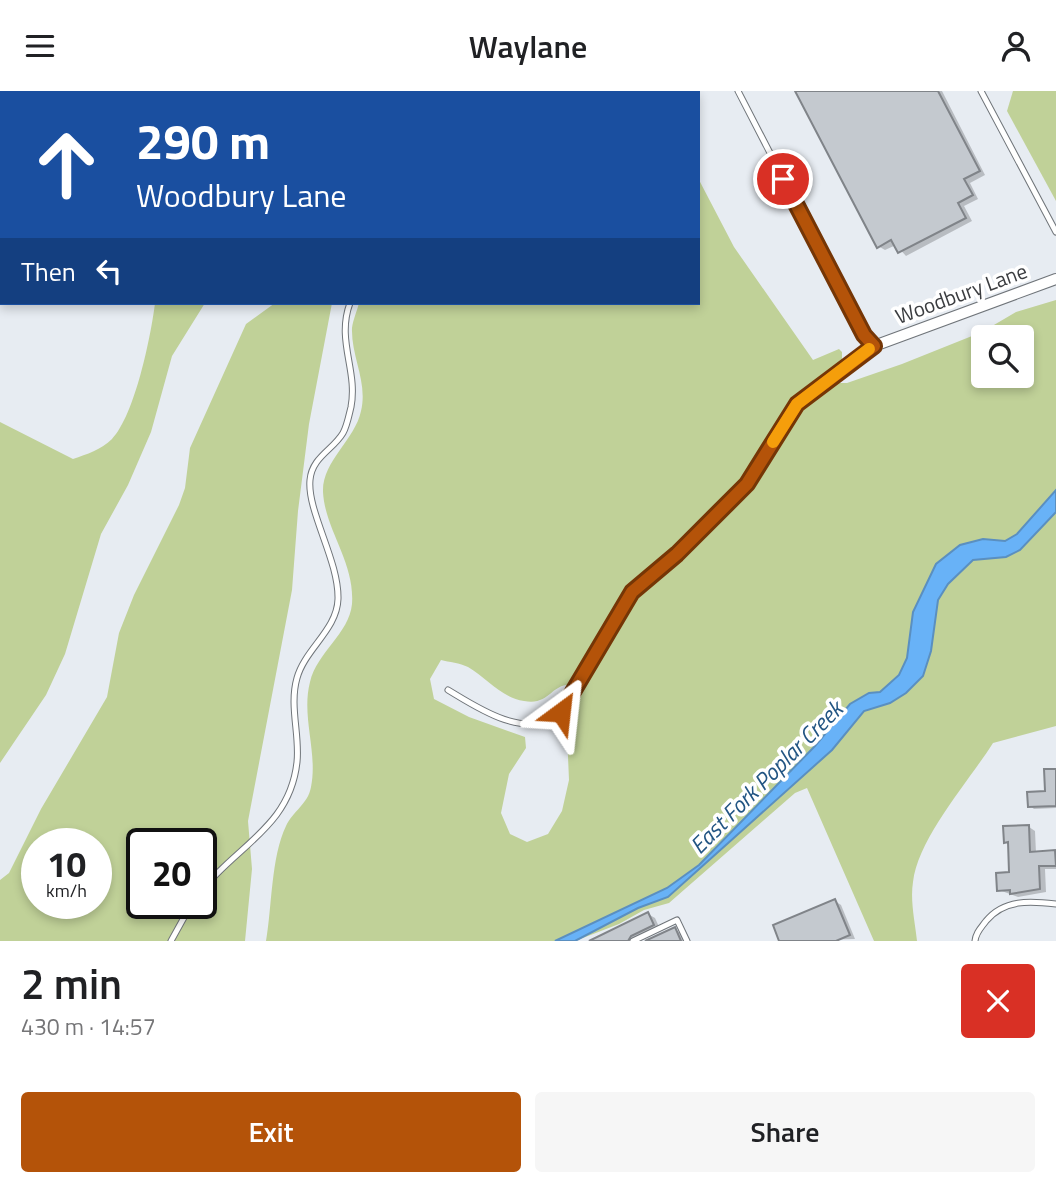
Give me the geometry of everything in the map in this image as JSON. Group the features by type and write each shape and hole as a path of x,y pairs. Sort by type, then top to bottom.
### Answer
{"street":[{"name":"Woodbury Lane","path":"845,366 874,346 1056,279"}],"lane":[{"path":"738,91 864,335 874,346"},
{"path":"981,91 1056,232"},
{"path":"217,872 259,835 288,801 294,787 298,749 294,722 296,681 301,666 335,614 338,599 336,577 309,481 316,461 343,433 351,405 352,377 343,338 344,317 349,305"},
{"path":"448,690 500,719 534,722 557,717 632,592 677,554 747,484 797,404 845,366"},
{"path":"975,941 976,935 990,916 1006,906 1024,901 1056,904"},
{"path":"171,941 183,919"},
{"path":"632,941 677,920 687,941"}],"green space":[{"path":"1013,91 1056,91 1056,201 1007,111"},
{"path":"700,182 734,247 813,360 839,349 842,352 842,360 832,372 837,383 847,383 902,364 971,336 971,388 1034,388 1034,325 994,325 1016,312 1056,300 1056,490 1017,534 1005,541 983,539 936,564 913,612 907,659 899,675 880,692 868,693 850,704 815,746 699,865 667,888 555,941 266,941 281,838 289,821 307,798 311,787 313,761 307,708 310,682 319,661 345,625 352,604 349,574 329,520 323,492 328,470 358,422 361,411 361,380 352,339 358,305 700,305","holes":["441,660 468,667 508,696 524,701 541,700 564,685 583,688 567,733 569,780 562,811 548,834 527,842 510,834 501,813 509,774 526,748 525,737 469,717 434,699 430,679"]},
{"path":"155,305 204,305 172,356 151,432 128,485 101,534 65,654 46,695 0,763 0,422 73,459 108,443 120,428 135,394"},
{"path":"272,305 332,305 309,424 292,590 248,821 252,869 245,941 0,941 0,880 9,873 21,849 21,919 112,919 112,828 32,828 107,697 119,633 185,488 190,448 246,324"},
{"path":"1056,512 1056,726 993,743 946,810 924,847 913,882 912,904 917,941 874,941 807,788 795,793 669,903 644,910 619,924 575,941 638,908 668,897 832,750 864,711 890,703 934,622 938,600 948,584 973,560 1006,557 1020,550"}],"water":[{"name":"East Fork Poplar Creek","path":"1056,490 1056,512 1020,550 1006,557 973,560 948,584 938,600 931,651 923,676 906,693 890,703 864,711 832,750 668,897 638,908 575,941 555,941 667,888 699,865 815,746 850,704 869,693 880,692 899,675 907,658 913,612 936,564 960,545 983,539 1005,541 1017,534"}],"building":[{"path":"795,91 938,91 980,171 964,179 973,195 958,203 966,218 898,253 891,240 877,248"},
{"path":"1044,769 1056,769 1056,806 1028,807 1027,792 1045,791"},
{"path":"1029,825 1030,852 1055,850 1056,866 1039,866 1040,889 1010,894 1010,890 997,891 996,873 1009,872 1008,842 1004,843 1003,826"},
{"path":"835,899 850,935 836,941 779,941 773,925"},
{"path":"648,912 654,925 631,936 628,941 589,941"},
{"path":"675,927 681,941 645,941"}],"slow traffic":[{"path":"773,442 797,404 869,349"}],"route":[{"path":"561,712 632,592 677,554 747,484 797,404 874,346 864,335 783,179"}]}
